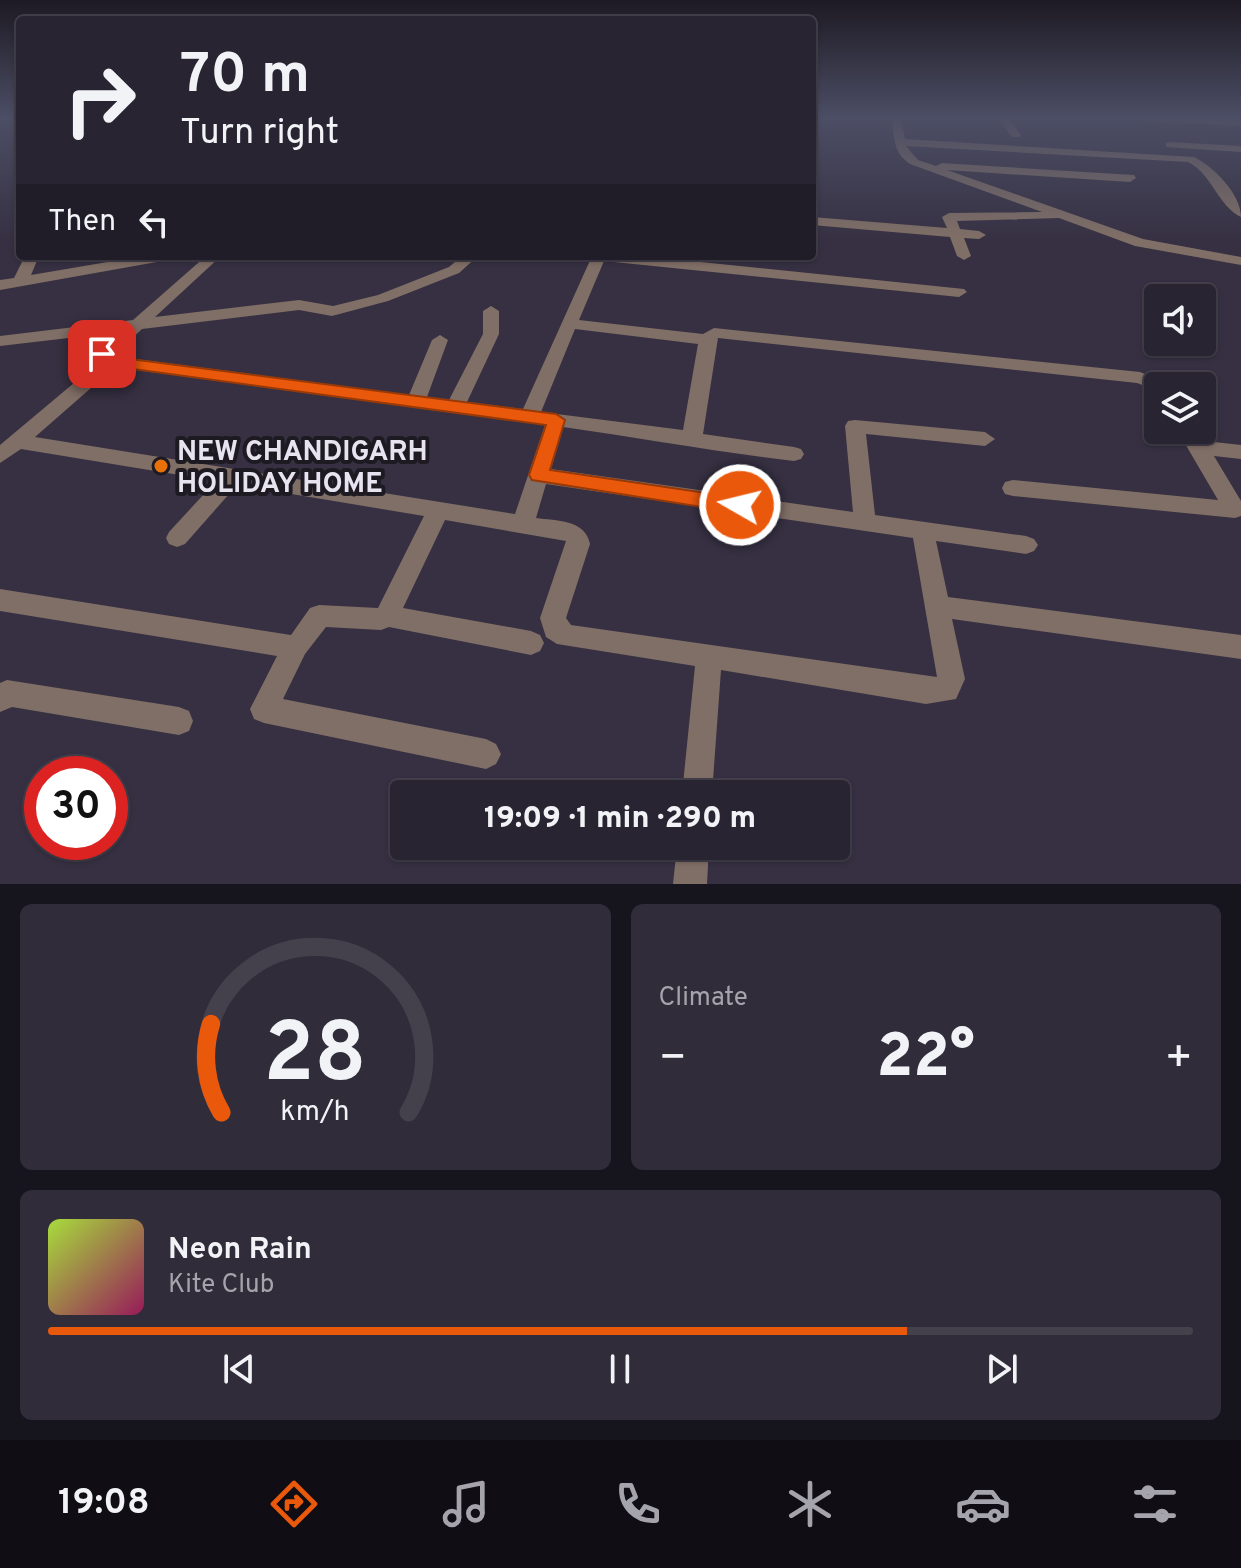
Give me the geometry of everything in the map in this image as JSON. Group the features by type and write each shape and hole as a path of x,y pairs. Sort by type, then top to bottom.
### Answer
{"street":[{"path":"909,159 1155,247 1241,261"},
{"path":"1191,159 1198,162 1219,183 1241,213"},
{"path":"919,164 1130,178"},
{"path":"1035,171 1041,185"},
{"path":"1048,199 1058,215"},
{"path":"964,256 949,217 1016,219 1058,215"},
{"path":"816,221 979,235"},
{"path":"20,282 30,260"},
{"path":"99,268 113,260"},
{"path":"0,285 145,260"},
{"path":"210,260 101,357 111,361 794,454"},
{"path":"0,341 299,305 332,311 386,297 449,272 466,260"},
{"path":"529,417 597,260"},
{"path":"639,260 959,292"},
{"path":"455,407 491,334 491,311"},
{"path":"571,324 707,340"},
{"path":"692,438 710,334 1144,380"},
{"path":"416,401 440,340"},
{"path":"9,448 111,361"},
{"path":"523,523 556,420"},
{"path":"865,522 855,426 985,439"},
{"path":"1013,488 1235,510 1196,444"},
{"path":"1202,444 1207,448 1241,452"},
{"path":"9,448 231,478 570,532 577,537 578,544 553,618 555,629 566,636 926,691 946,690 951,679 940,607 923,531"},
{"path":"538,475 1026,545"},
{"path":"177,538 231,478"},
{"path":"387,616 438,510"},
{"path":"0,600 296,646"},
{"path":"940,607 1241,647"},
{"path":"486,754 264,709 296,646 319,616 381,619 387,616 531,643"},
{"path":"698,780 709,656"},
{"path":"0,699 7,693 179,721"},
{"path":"690,884 692,860"}],"place":[{"name":"NEW CHANDIGARH HOLIDAY HOME","path":"161,466"}],"route":[{"path":"102,354 101,357 111,361 556,420 538,475 740,505"}]}
